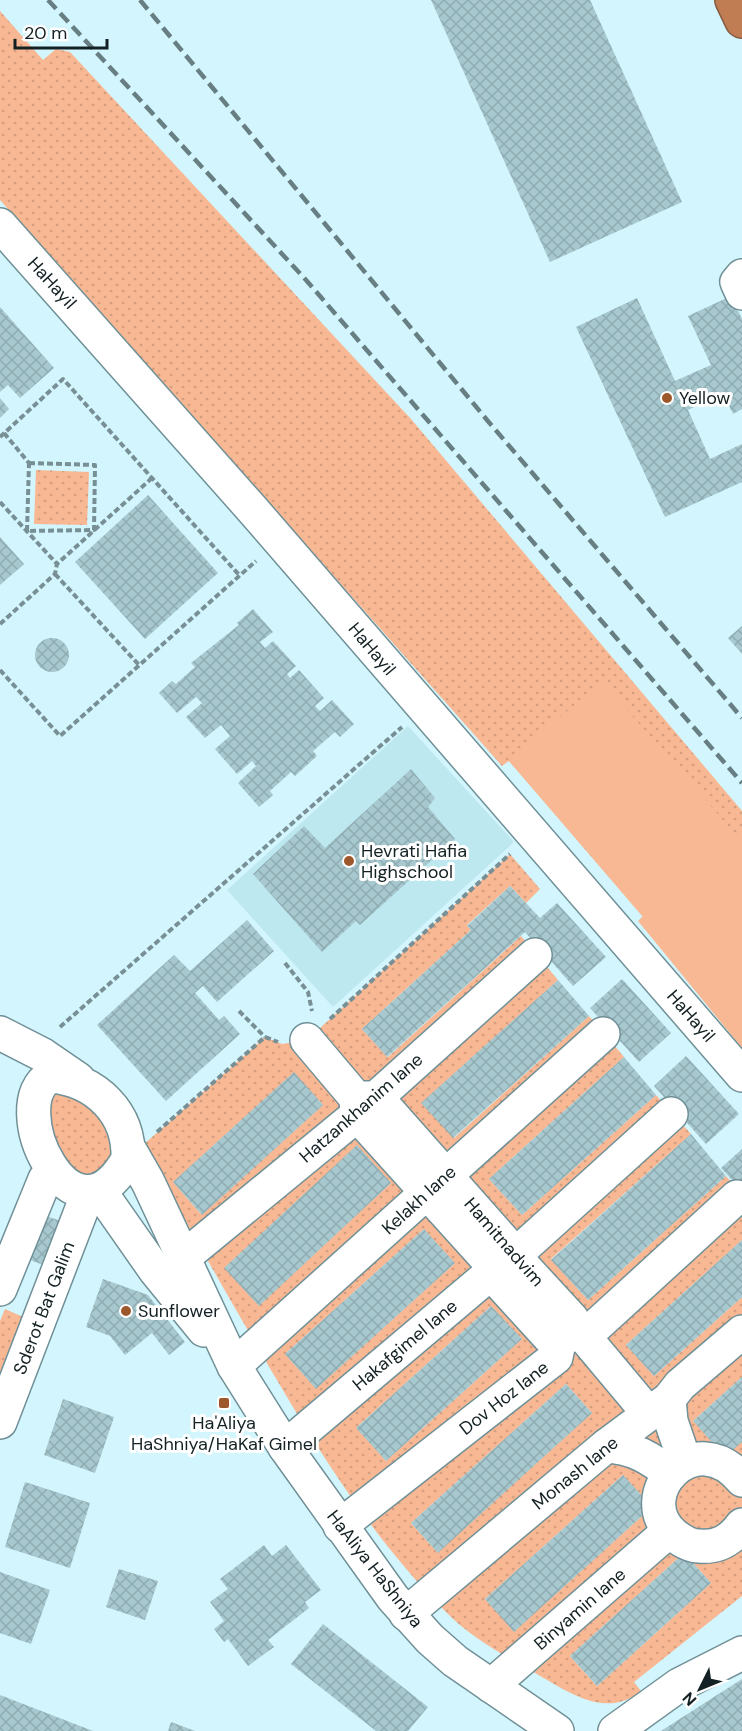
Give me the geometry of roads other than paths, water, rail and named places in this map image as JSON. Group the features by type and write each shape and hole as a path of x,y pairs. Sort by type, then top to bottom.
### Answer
{"highway":[{"path":"732,0 742,21"}],"street":[{"name":"HaHayil","path":"0,225 279,540 422,709 742,1075"},
{"path":"742,276 737,282 742,293"},
{"name":"Hatzankhanim lane","path":"184,1257 534,955"},
{"name":"Kelakh lane","path":"234,1366 603,1034"},
{"path":"13,1038 85,1083 116,1112 125,1128 130,1151 128,1159 122,1171 94,1191 66,1189 45,1179 17,1149 9,1110 21,1092 36,1080 51,1076 68,1077 85,1083"},
{"name":"Hamitnadvim","path":"307,1040 436,1185 514,1257 572,1319 571,1345 659,1406"},
{"name":"Hakafgimel lane","path":"285,1447 490,1273 514,1257 671,1114"},
{"name":"HaAliya HaShniya","path":"130,1151 148,1182 234,1366"},
{"path":"0,1289 45,1179"},
{"name":"HaAliya HaShniya","path":"94,1191 234,1366 285,1447 340,1526 406,1614 455,1661 557,1731"},
{"name":"Sderot Bat Galim","path":"0,1422 94,1191"},
{"name":"Dov Hoz lane","path":"340,1526 571,1345 585,1331 597,1325 736,1197"},
{"name":"Monash lane","path":"406,1614 606,1446 659,1406 742,1332"},
{"path":"659,1406 671,1421 678,1468"},
{"path":"606,1446 630,1449 678,1468"},
{"path":"740,1474 719,1461 705,1458 678,1468 661,1490 659,1504 662,1518 669,1531 694,1546 708,1547 722,1544 740,1535"},
{"name":"Binyamin lane","path":"492,1686 669,1531"},
{"path":"615,1731 679,1685 742,1653"}],"railway":[{"path":"48,0 306,280 742,783"},
{"path":"140,0 487,420 742,718"}],"place":[{"name":"Yellow","path":"667,398"},
{"name":"Hevrati Hafia Highschool","path":"349,861"},
{"name":"Sunflower","path":"126,1311"},
{"name":"Ha'Aliya HaShniya/HaKaf Gimel","path":"224,1403"}]}
